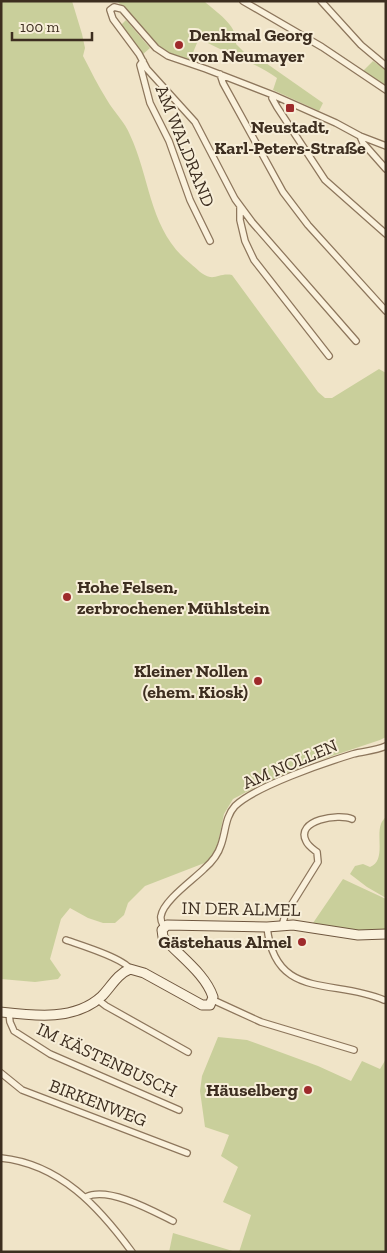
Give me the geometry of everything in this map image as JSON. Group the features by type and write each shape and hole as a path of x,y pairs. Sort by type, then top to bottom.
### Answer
{"street":[{"path":"243,1 322,47 386,90"},
{"path":"321,1 361,45 386,66"},
{"path":"356,341 263,236 240,206 195,122 154,77 110,15 110,8 118,7 122,9 162,52 273,95 336,123 360,136 386,146"},
{"name":"AM WALDRAND","path":"143,62 140,65 146,94 169,141 188,195 210,241"},
{"path":"220,74 223,83 284,192 308,225 386,312"},
{"path":"273,95 272,98 277,107 325,180 386,234"},
{"path":"360,136 362,143 386,169"},
{"path":"240,206 240,220 244,241 254,260 329,356"},
{"name":"AM NOLLEN","path":"164,927 160,918 163,910 174,897 214,860 221,846 225,825 230,813 242,800 257,791 329,763 386,746"},
{"path":"282,926 285,915 318,862 317,852 304,839 307,827 318,821 333,817 345,816 352,819"},
{"name":"IN DER ALMEL","path":"213,1000 212,993 204,981 163,937 162,930 164,927 176,924 267,927 304,926 358,935 386,934"},
{"path":"267,927 272,955 290,975 305,983 366,993 384,1000"},
{"path":"66,940 119,961 130,969 144,973 202,1005 209,1006 213,1000 261,1022 354,1050"},
{"path":"5,1013 38,1016 59,1014 79,1009 97,999 122,974 130,969"},
{"path":"97,999 106,1006 188,1052"},
{"name":"IM KÄSTENBUSCH","path":"5,1013 14,1031 50,1054 178,1110"},
{"name":"BIRKENWEG","path":"1,1073 30,1093 187,1153"},
{"path":"1,1158 22,1162 44,1170 63,1180 86,1197 132,1252"},
{"path":"86,1197 96,1194 111,1196 173,1221"}],"green space":[{"path":"1,1 72,1 85,48 83,56 104,95 128,130 159,221 167,236 177,251 205,275 213,277 232,275 318,392 325,398 332,398 379,369 386,373 386,737 311,763 233,799 224,814 217,848 207,862 145,886 128,903 124,915 115,923 103,923 88,918 70,908 61,919 50,959 61,975 58,979 35,982 1,979"},
{"path":"117,1 204,1 230,25 236,37 236,44 244,52 263,61 323,103 319,111 273,90 277,78 268,72 199,38 190,60 166,52"},
{"path":"126,20 150,48 142,55 120,26"},
{"path":"373,61 386,70 386,87 363,71"},
{"path":"386,817 386,898 350,874 355,866 363,864 370,867 375,864 380,848 380,829"},
{"path":"343,879 386,899 386,930 363,931 313,923"},
{"path":"218,1037 247,1040 318,1066 351,1081 362,1061 380,1069 386,1059 386,1252 239,1252 251,1215 223,1202 238,1167 221,1156 229,1135 205,1127 200,1091 202,1076"},
{"path":"173,1233 236,1252 169,1252"}],"place":[{"name":"Denkmal Georg von Neumayer","path":"179,45"},
{"name":"Neustadt, Karl-Peters-Straße","path":"290,108"},
{"name":"Hohe Felsen, zerbrochener Mühlstein","path":"67,597"},
{"name":"Kleiner Nollen (ehem. Kiosk)","path":"258,681"},
{"name":"Gästehaus Almel","path":"302,942"},
{"name":"Häuselberg","path":"308,1090"}]}
